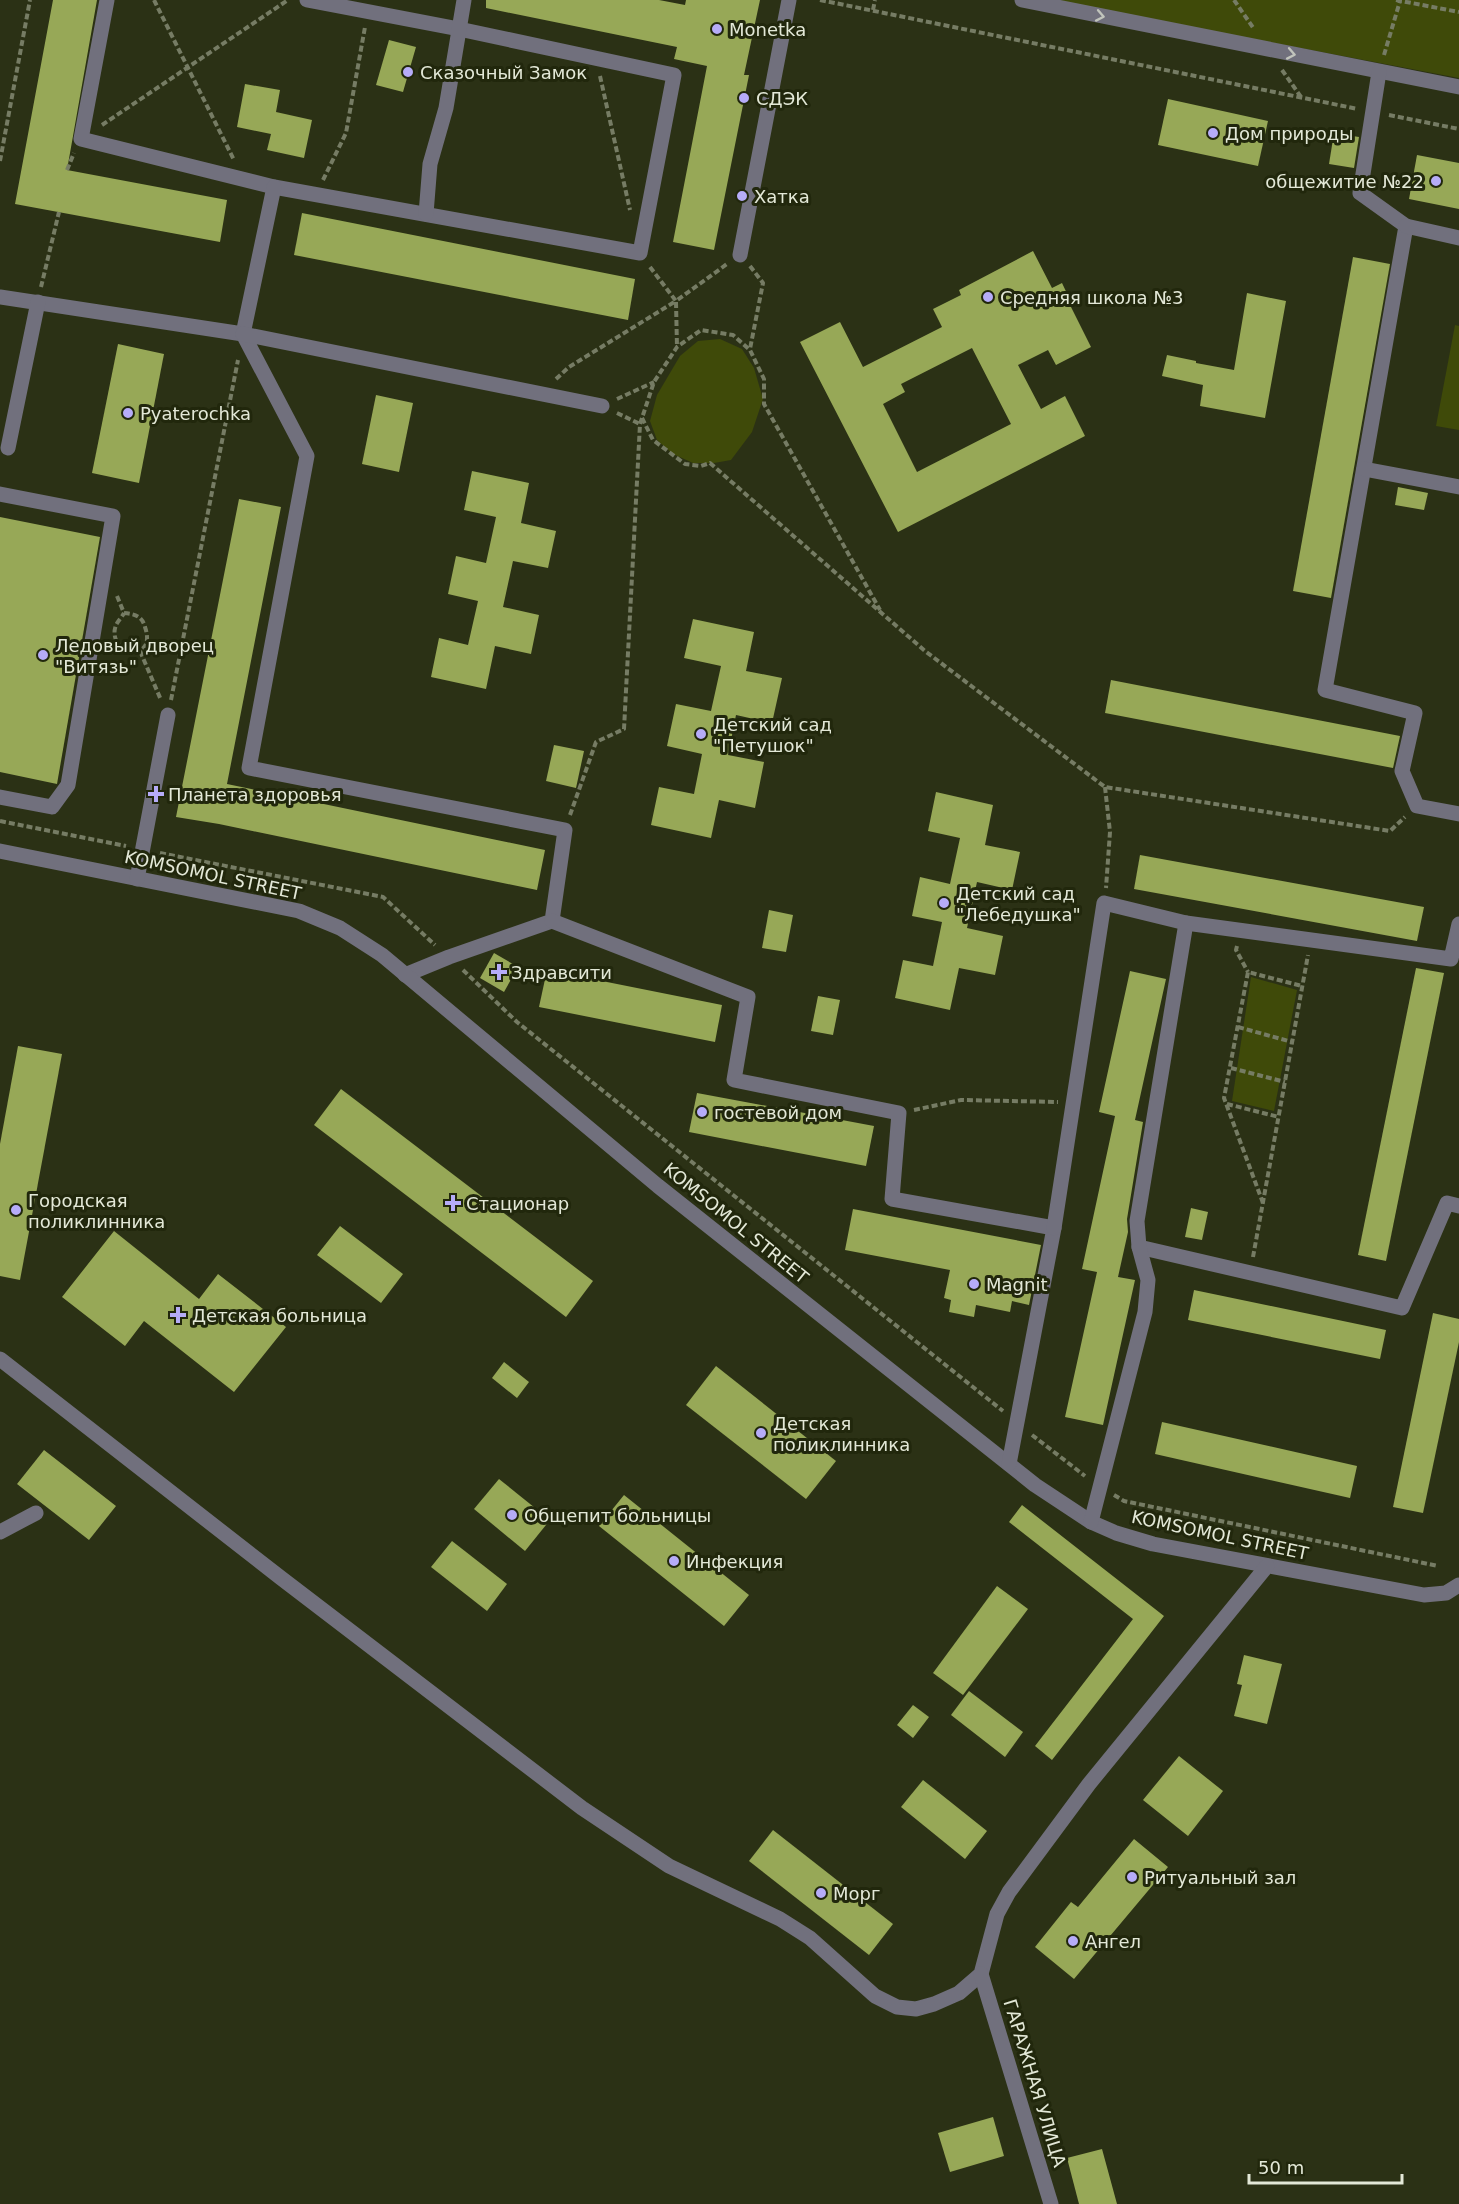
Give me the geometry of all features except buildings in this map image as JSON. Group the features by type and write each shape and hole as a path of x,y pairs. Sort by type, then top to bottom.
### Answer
{"street":[{"path":"107,0 81,139 274,187 640,253 674,75 459,29 307,0"},
{"path":"426,214 430,164 446,108 465,0"},
{"path":"740,255 789,0"},
{"path":"1022,0 1459,87"},
{"path":"1379,72 1360,193 1406,226 1459,238"},
{"path":"274,187 243,334 307,456 249,768 565,830 552,921"},
{"path":"1406,226 1325,690 1415,712 1402,771 1417,806 1459,814"},
{"path":"0,297 243,334 602,406"},
{"path":"8,448 38,302"},
{"path":"1364,469 1459,487"},
{"path":"0,494 113,516 68,785 52,807 0,797"},
{"path":"137,879 168,715"},
{"name":"KOMSOMOL STREET","path":"0,851 299,911 340,928 381,955 658,1186 1009,1464 1061,1503 1091,1522 1116,1533 1153,1544 1267,1566 1424,1595 1455,1592"},
{"path":"1009,1464 1054,1228 1104,903 1186,923 1451,959 1459,924"},
{"path":"405,975 552,921 748,997 734,1080 898,1113 892,1199 1054,1228"},
{"path":"1091,1522 1145,1312 1148,1280 1139,1247 1137,1221 1186,923"},
{"path":"1139,1247 1402,1308 1447,1203 1459,1206"},
{"path":"0,1359 582,1808 669,1866 780,1919 810,1938 875,1996 897,2007 916,2009 934,2004 958,1993 981,1974 997,1914 1009,1892 1089,1784 1267,1566"},
{"path":"0,1532 36,1513"},
{"name":"ГАРАЖНАЯ УЛИЦА","path":"981,1974 1051,2204"}],"path":[{"path":"0,161 30,0"},
{"path":"154,0 244,179"},
{"path":"81,139 288,0"},
{"path":"820,0 1459,129"},
{"path":"873,10 875,0"},
{"path":"1379,72 1398,0 1459,12"},
{"path":"316,194 346,133 368,11"},
{"path":"596,58 632,219"},
{"path":"38,302 59,212"},
{"path":"640,253 676,301 677,347"},
{"path":"541,394 569,367 676,301 740,255 763,284 750,350"},
{"path":"565,830 596,742 624,729 640,424 654,382 677,347 701,330 733,335 750,350 764,379 764,404 882,613"},
{"path":"168,715 243,334"},
{"path":"602,406 654,382"},
{"path":"602,406 640,424"},
{"path":"642,418 653,440 685,464 701,466 710,463 925,651 1105,788 1390,831 1417,806"},
{"path":"116,594 124,613"},
{"path":"124,613 140,617 145,626 146,646 140,651 130,652 121,646 115,636 116,626 124,613"},
{"path":"140,651 168,715"},
{"path":"1104,903 1110,832 1105,788"},
{"path":"0,821 383,897 517,1022 1100,1488 1124,1501 1438,1566"},
{"path":"1239,930 1236,950 1248,972 1224,1098 1263,1204"},
{"path":"1250,1273 1311,940"},
{"path":"1248,972 1302,986"},
{"path":"1238,1027 1292,1041"},
{"path":"1230,1068 1285,1082"},
{"path":"898,1113 961,1100 1073,1102"},
{"path":"1227,1104 1279,1117"}],"green space":[{"path":"1047,0 1459,0 1459,78"},
{"path":"1455,325 1459,326 1459,430 1436,426"},
{"path":"720,339 742,349 754,368 763,399 752,432 731,460 693,463 673,454 657,440 650,421 657,395 680,356 698,341"},
{"path":"1251,977 1297,990 1274,1111 1232,1101"}],"place":[{"name":"Monetka","path":"717,29"},
{"name":"Сказочный Замок","path":"408,72"},
{"name":"СДЭК","path":"744,98"},
{"name":"Дом природы","path":"1213,133"},
{"name":"общежитие №22","path":"1436,181"},
{"name":"Хатка","path":"742,196"},
{"name":"Средняя школа №3","path":"988,297"},
{"name":"Pyaterochka","path":"128,413"},
{"name":"Ледовый дворец \"Витязь\"","path":"43,655"},
{"name":"Детский сад \"Петушок\"","path":"701,734"},
{"name":"Планета здоровья","path":"156,794"},
{"name":"Детский сад \"Лебедушка\"","path":"944,903"},
{"name":"Здравсити","path":"499,972"},
{"name":"гостевой дом","path":"702,1112"},
{"name":"Стационар","path":"453,1203"},
{"name":"Городская поликлинника","path":"16,1210"},
{"name":"Magnit","path":"974,1284"},
{"name":"Детская больница","path":"178,1315"},
{"name":"Детская поликлинника","path":"761,1433"},
{"name":"Общепит больницы","path":"512,1515"},
{"name":"Инфекция","path":"674,1561"},
{"name":"Ритуальный зал","path":"1132,1877"},
{"name":"Морг","path":"821,1893"},
{"name":"Ангел","path":"1073,1941"}]}
